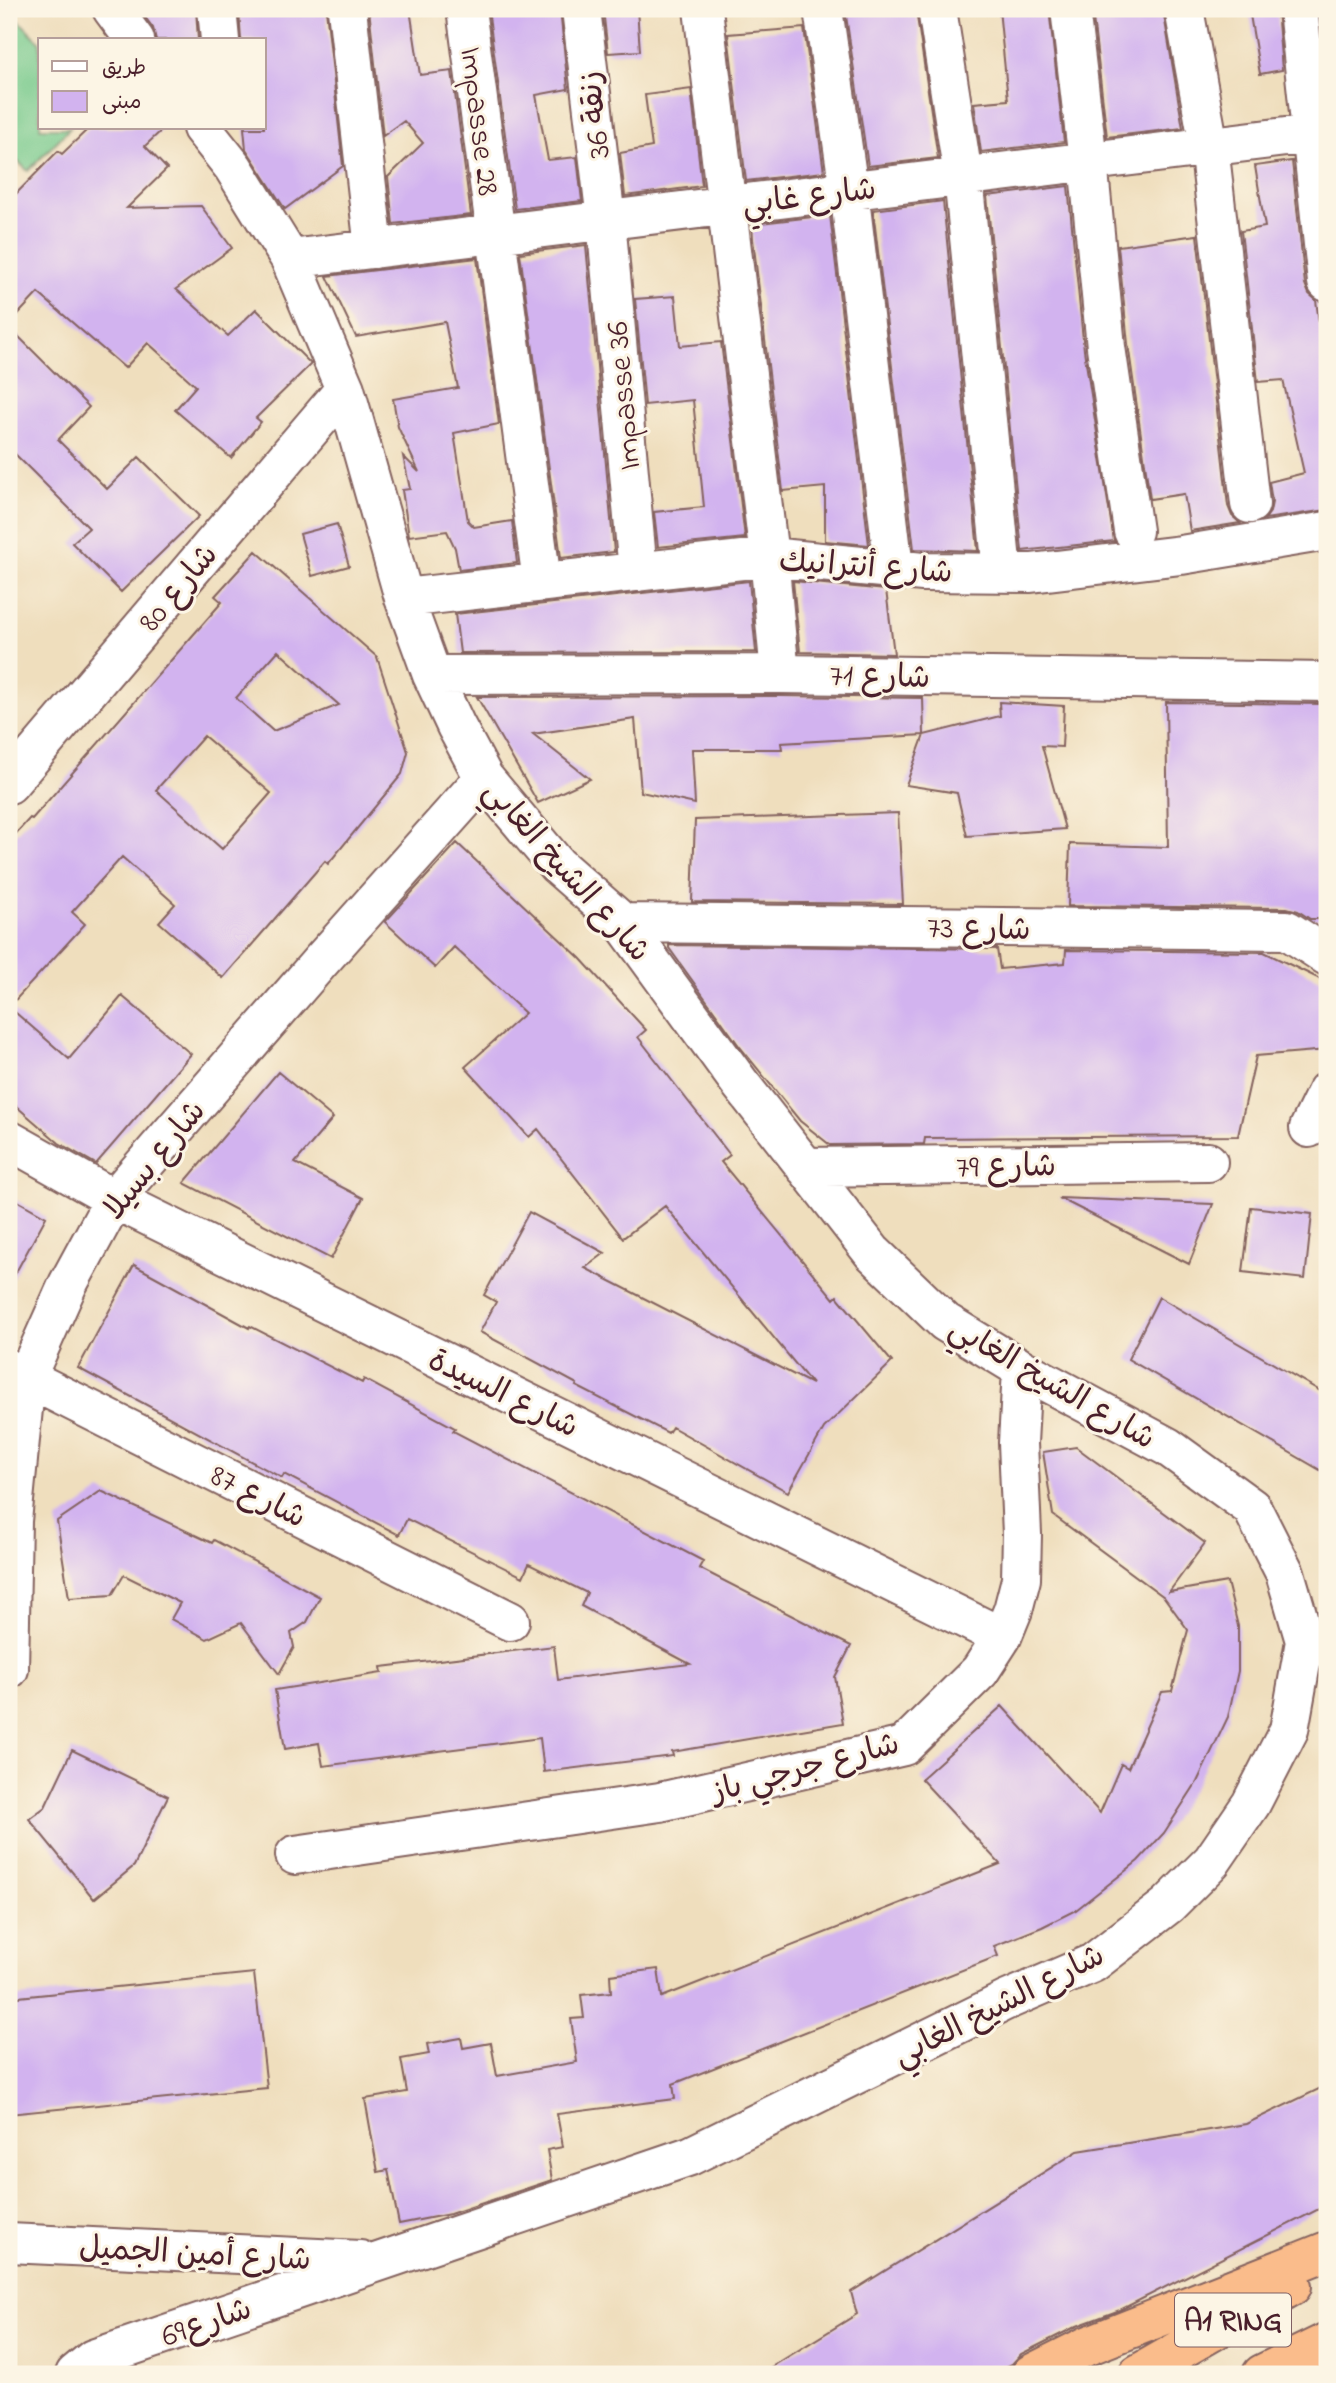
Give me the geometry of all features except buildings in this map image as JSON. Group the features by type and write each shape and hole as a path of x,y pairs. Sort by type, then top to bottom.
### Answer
{"highway":[{"path":"1031,2374 1087,2346 1327,2251"},
{"name":"A1 RING","path":"1138,2374 1327,2266"},
{"name":"A1 RING","path":"1262,2374 1327,2342"},
{"path":"1297,2374 1327,2356"}],"street":[{"path":"112,9 134,38"},
{"path":"217,9 220,38"},
{"path":"347,9 374,249"},
{"name":"Impasse 28","path":"466,9 542,582"},
{"name":"زنقة 36","path":"581,9 606,220"},
{"path":"703,9 769,557 780,674"},
{"path":"823,9 849,190 894,568"},
{"path":"937,9 962,176 1002,572"},
{"path":"1070,9 1106,347 1133,531"},
{"path":"1184,9 1209,146 1250,504"},
{"path":"1298,9 1320,133 1327,282"},
{"name":"شارع الشيخ الغابي","path":"204,130 233,167 290,259 345,389 404,598 432,675 484,778 557,865 622,923 739,1082 873,1252 945,1322 1022,1369 1168,1447 1252,1508 1285,1573 1305,1641 1289,1730 1251,1804 1212,1861 1168,1905 1093,1963 1005,2001 690,2156 381,2261"},
{"path":"229,130 233,167"},
{"name":"شارع غابي","path":"290,259 1320,133"},
{"name":"Impasse 36","path":"606,220 638,572"},
{"name":"شارع 80","path":"9,784 345,389"},
{"name":"شارع أنترانيك","path":"404,598 769,557 923,572 1031,573 1181,555 1327,531"},
{"name":"شارع 71","path":"432,675 780,674 1327,681"},
{"name":"شارع بسيلا","path":"9,1669 18,1374 114,1199 484,778"},
{"name":"شارع 73","path":"622,923 1287,930 1327,956"},
{"path":"1309,1128 1327,1091"},
{"name":"شارع السيدة","path":"9,1140 114,1199 1002,1637"},
{"name":"شارع 79","path":"805,1167 1208,1162"},
{"name":"شارع جرجي باز","path":"295,1855 660,1802 904,1746 980,1671 1002,1637 1013,1610 1020,1579 1022,1534 1018,1443 1022,1369"},
{"name":"شارع 87","path":"18,1374 510,1621"},
{"name":"شارع أمين الجميل","path":"9,2243 381,2261"},
{"name":"شارع69","path":"75,2374 93,2359 381,2261"}],"green space":[{"path":"9,11 38,40 38,130 68,130 28,171 9,153"}]}
